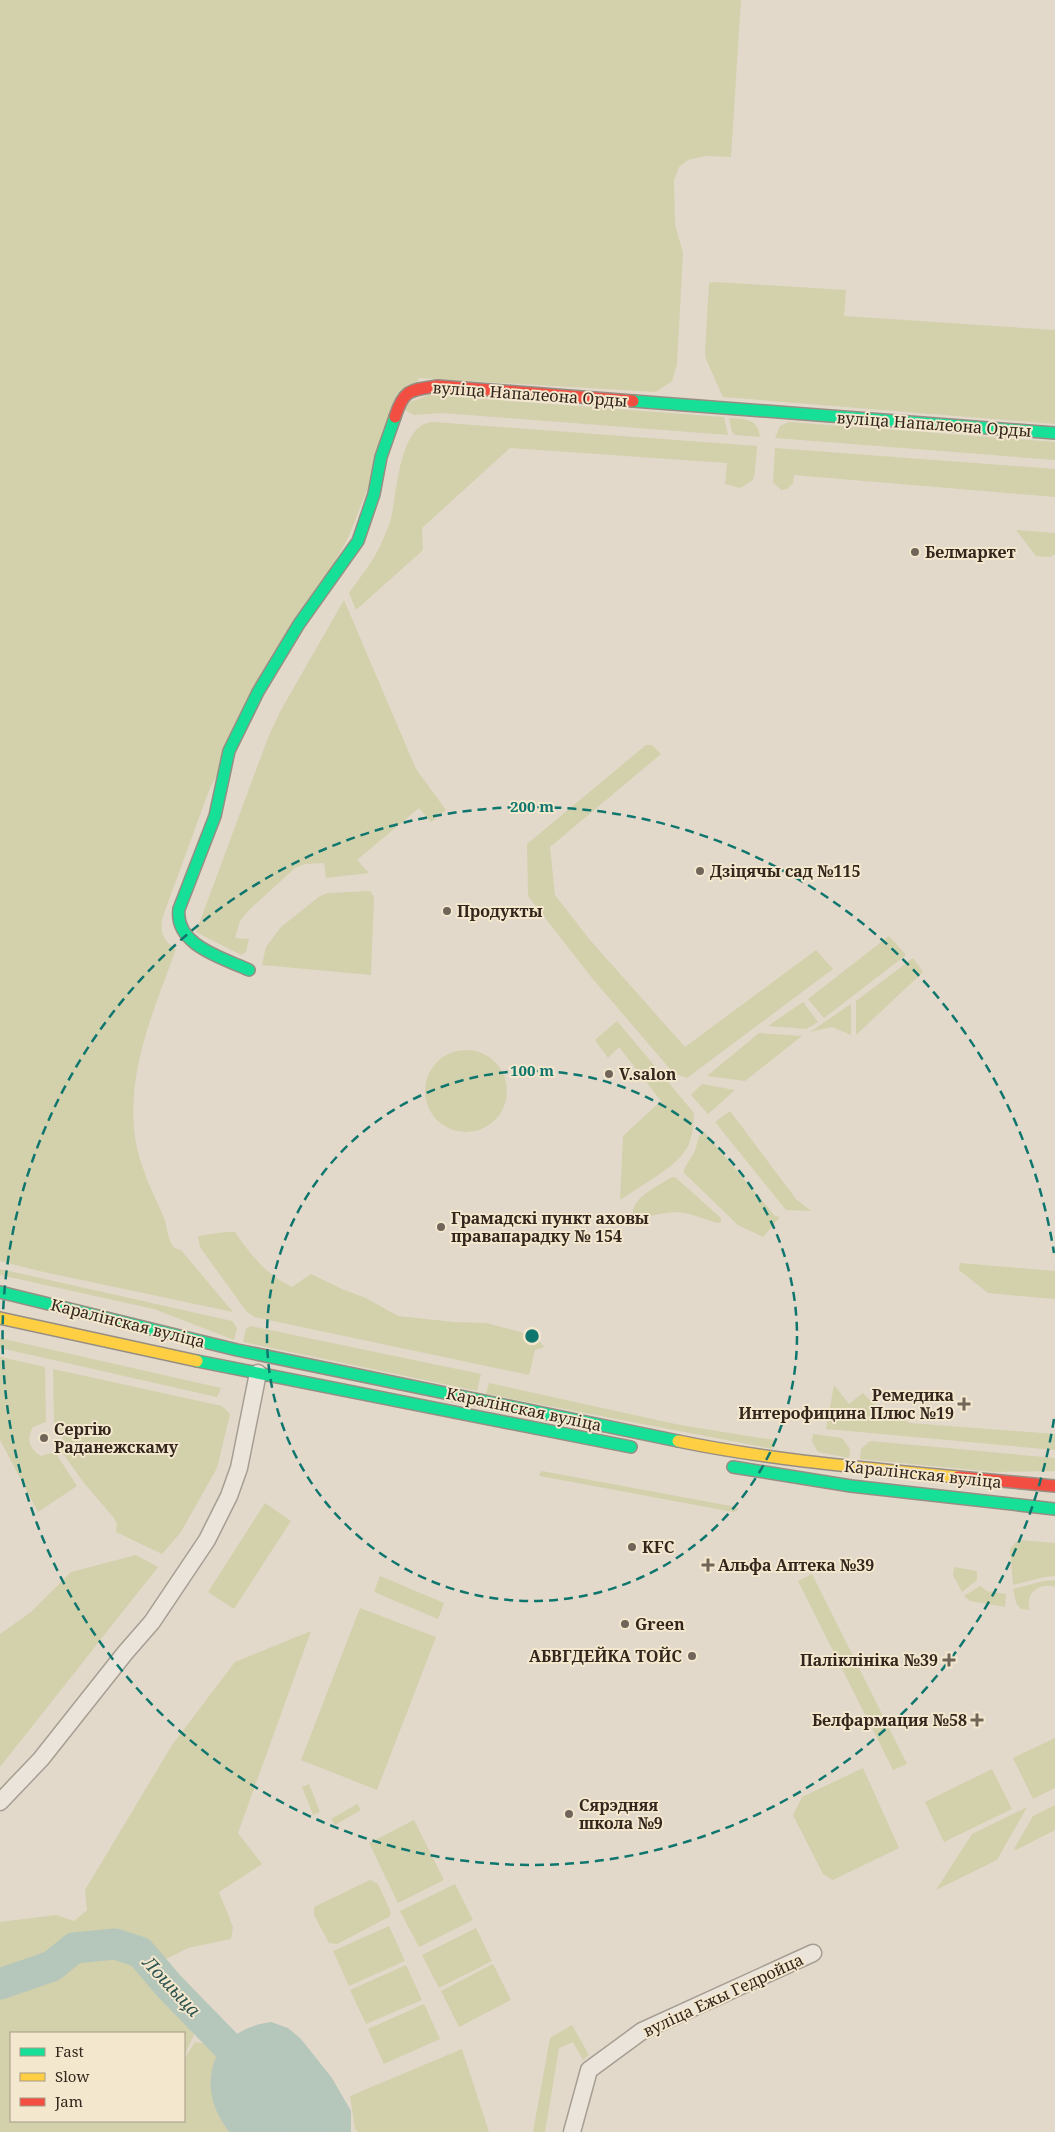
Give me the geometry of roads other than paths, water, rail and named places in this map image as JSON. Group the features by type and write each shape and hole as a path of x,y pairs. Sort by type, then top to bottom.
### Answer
{"main road":[{"name":"вуліца Напалеона Орды","path":"249,970 189,939 181,931 177,919 179,909 215,816 229,751 258,692 283,650 358,541 374,494 388,433 400,402 408,392 424,387 438,386 1055,433"},
{"name":"Каралінская вуліца","path":"0,1292 260,1355 708,1448 862,1468 1055,1486"},
{"name":"Каралінская вуліца","path":"0,1318 258,1374 639,1449"},
{"path":"258,1374 260,1355"},
{"name":"Каралінская вуліца","path":"724,1465 851,1486 1055,1510"}],"street":[{"path":"0,1802 41,1759 152,1622 207,1540 229,1496 239,1468 258,1374"},
{"name":"вуліца Ежы Гедройца","path":"572,2132 589,2070 642,2032 813,1953"}],"waterway":[{"name":"Лошыца","path":"0,1984 52,1966 74,1948 115,1944 140,1952 169,1986 275,2095 305,2132"}],"place":[{"name":"Белмаркет","path":"915,552"},
{"name":"Дзіцячы сад №115","path":"700,871"},
{"name":"Продукты","path":"447,911"},
{"name":"V.salon","path":"609,1074"},
{"name":"Грамадскі пункт аховы правапарадку № 154","path":"441,1227"},
{"name":"Ремедика Интерофицина Плюс №19","path":"964,1404"},
{"name":"Сергію Раданежскаму","path":"44,1438"},
{"name":"KFC","path":"632,1547"},
{"name":"Альфа Аптека №39","path":"708,1565"},
{"name":"Green","path":"625,1624"},
{"name":"АБВГДЕЙКА ТОЙС","path":"692,1656"},
{"name":"Паліклініка №39","path":"949,1660"},
{"name":"Белфармация №58","path":"977,1720"},
{"name":"Сярэдняя школа №9","path":"569,1814"}]}
